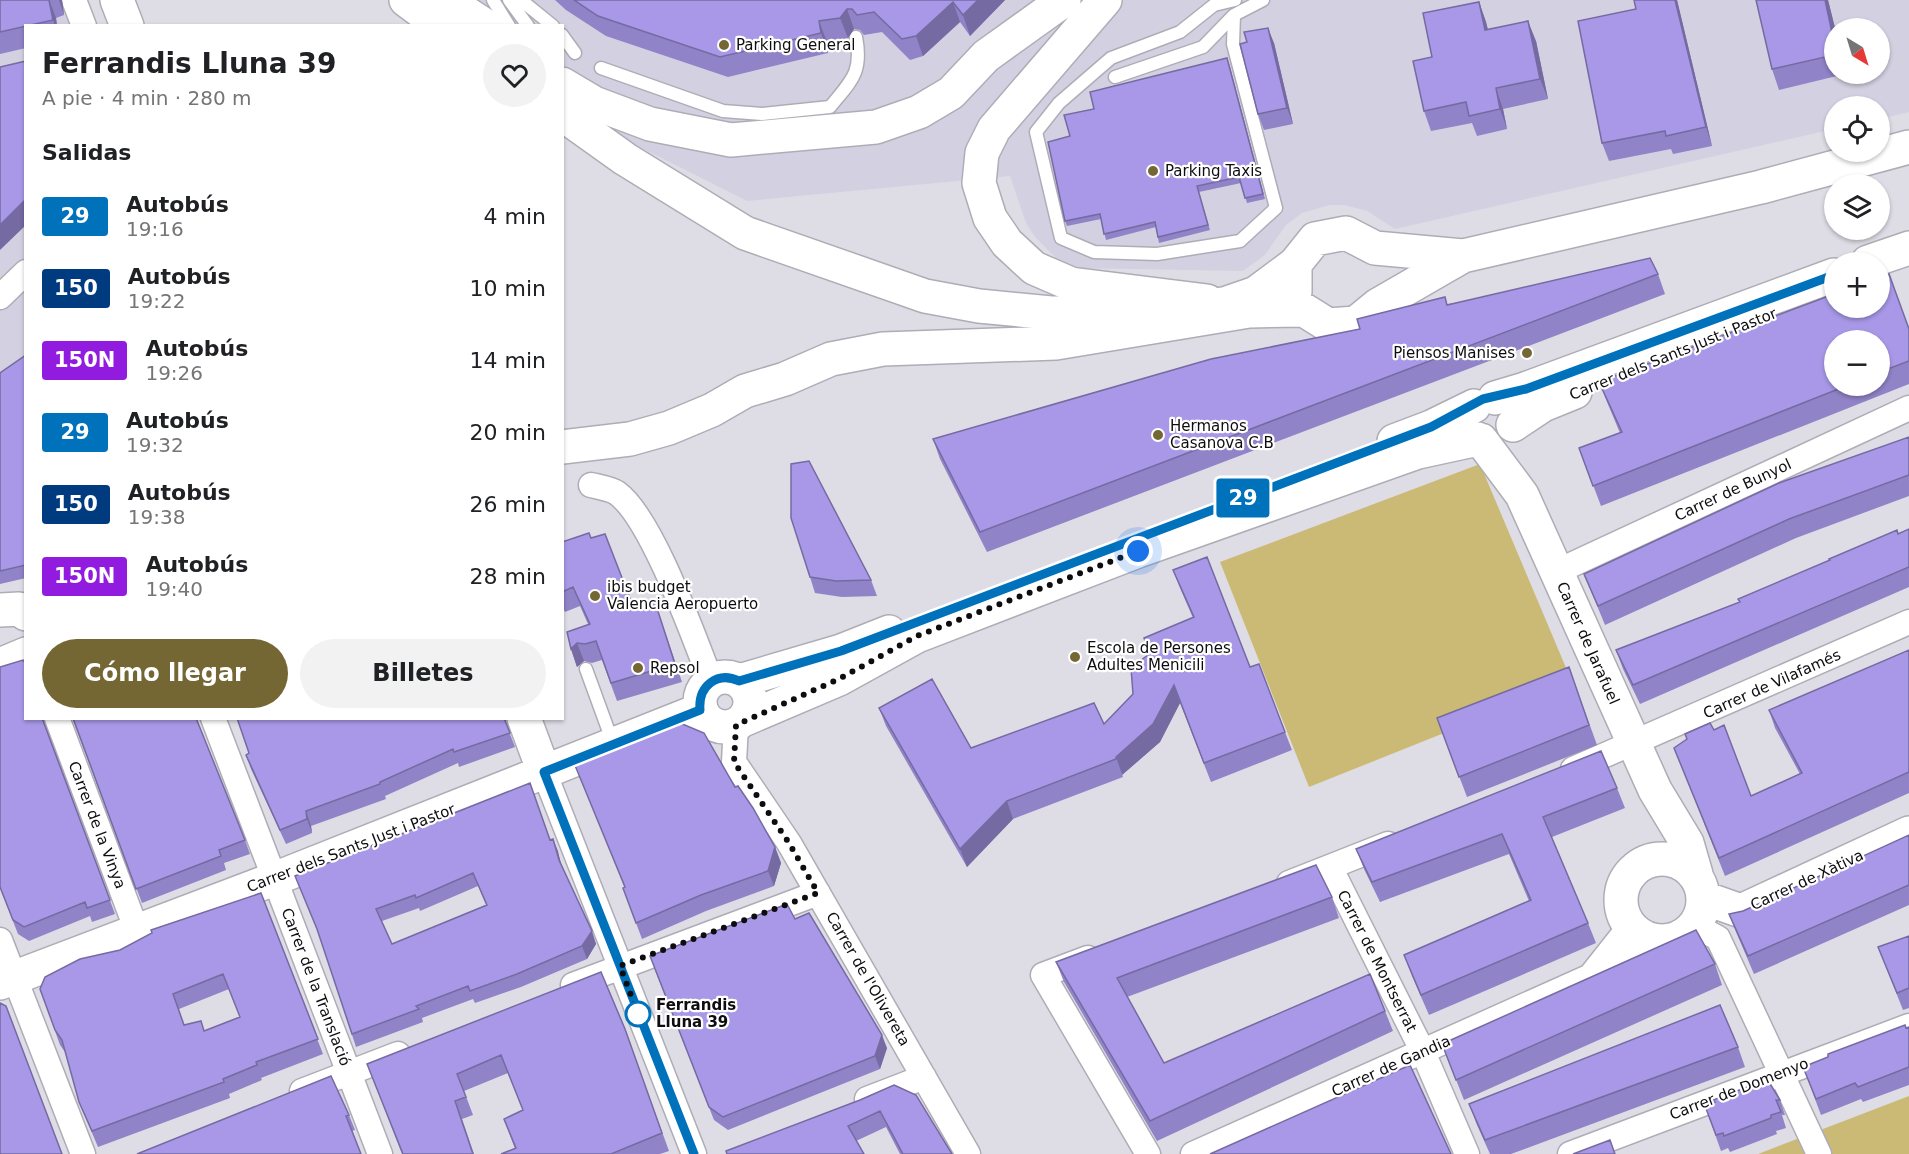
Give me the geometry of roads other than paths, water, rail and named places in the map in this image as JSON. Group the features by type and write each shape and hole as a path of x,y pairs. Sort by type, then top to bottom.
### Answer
{"main road":[{"path":"117,0 126,24"},
{"path":"406,0 438,24"},
{"path":"446,0 487,14"},
{"path":"564,85 594,103 650,124 731,140 876,127 919,112 951,93 986,57 1064,0"},
{"path":"1105,0 994,129 982,153 979,183 990,218 1007,243 1034,268 1071,284 1188,297 1224,304"},
{"path":"564,115 625,159 745,233 925,296 979,306 1051,313 1138,313 1224,304 1256,293 1294,264 1314,239 1346,233 1375,248 1463,256"},
{"path":"1294,264 1293,289 1304,310 1328,325 1356,323 1378,305 1463,256 1761,187 1909,147"},
{"path":"1375,248 1386,276 1378,305"},
{"path":"1890,255 1909,249"},
{"path":"1890,259 1909,249"},
{"name":"Carrer dels Sants Just i Pastor","path":"7,980 274,879 613,744 717,691 841,651 1431,427 1484,402 1526,389 1824,279"},
{"name":"Carrer dels Sants Just i Pastor","path":"1513,426 1543,405 1785,309 1824,291"},
{"path":"564,447 630,439 669,428 712,410 745,391 785,379 831,359 883,349 1056,343 1249,311 1304,310"},
{"path":"1484,402 1508,405 1514,417 1513,426 1503,440 1488,443 1480,440 1469,427 1468,419 1484,402"},
{"name":"Carrer de Jarafuel","path":"1513,426 1522,495"},
{"path":"739,723 747,714 750,700 717,691 704,718 719,727 739,723 839,679 917,636 1138,551 1418,452 1480,440"},
{"name":"Carrer de Jarafuel","path":"1480,440 1522,495 1655,790 1687,843 1691,910"},
{"path":"0,610 19,609 24,613"},
{"path":"0,666 24,655"},
{"path":"525,720 544,772"},
{"name":"Carrer de Jarafuel","path":"1654,859 1660,828 1655,790"},
{"name":"Carrer de Xàtiva","path":"1691,910 1741,911 1909,834"},
{"path":"1654,859 1677,861 1691,910 1647,939 1629,927 1620,900 1630,874 1654,859"}],"street":[{"path":"74,0 83,24"},
{"path":"0,297 24,274"},
{"name":"Carrer de Bunyol","path":"1556,572 1909,408"},
{"path":"591,485 616,492 638,517 659,558 717,691"},
{"name":"Carrer de Vilafamés","path":"1548,780 1635,745 1909,622"},
{"name":"Carrer de la Vinya","path":"58,720 137,931"},
{"name":"Carrer de la Translació","path":"214,720 380,1154"},
{"name":"Carrer de l'Olivereta","path":"739,723 734,762 789,843 968,1154"},
{"path":"544,772 694,1154"},
{"path":"1263,892 1406,837"},
{"name":"Carrer de Montserrat","path":"1330,867 1423,1052 1467,1154"},
{"path":"555,992 818,893"},
{"path":"1691,910 1718,938 1820,1154"},
{"name":"Carrer de Gandia","path":"1193,1154 1589,978 1691,910"},
{"name":"Carrer de Gandia","path":"1589,978 1629,927"},
{"path":"0,940 7,980 83,1154"},
{"path":"1109,950 1043,975 1148,1154"},
{"name":"Carrer de Domenyo","path":"1570,1154 1909,1026"},
{"path":"282,1099 414,1048"},
{"path":"845,1107 924,1077"}],"lane":[{"path":"509,0 527,24"},
{"path":"521,0 551,24"},
{"path":"1234,15 1233,44 1276,208 1240,241 1157,254 1094,252 1061,238 1036,132 1059,103 1111,58 1180,32 1214,5 1236,0"},
{"path":"1115,77 1203,47 1234,15 1263,0"},
{"path":"601,68 723,111 762,114 830,107 855,75 860,57 856,37"},
{"path":"564,38 575,53"},
{"path":"586,669 613,744"}],"place":[{"name":"Parking General","path":"724,45"},
{"name":"Parking Taxis","path":"1153,171"},
{"name":"Piensos Manises","path":"1527,353"},
{"name":"Hermanos Casanova C.B","path":"1158,435"},
{"name":"ibis budget Valencia Aeropuerto","path":"595,596"},
{"name":"Escola de Persones Adultes Menicili","path":"1075,657"},
{"name":"Repsol","path":"638,668"},
{"name":"Ferrandis Lluna 39","path":"638,1014"}]}
